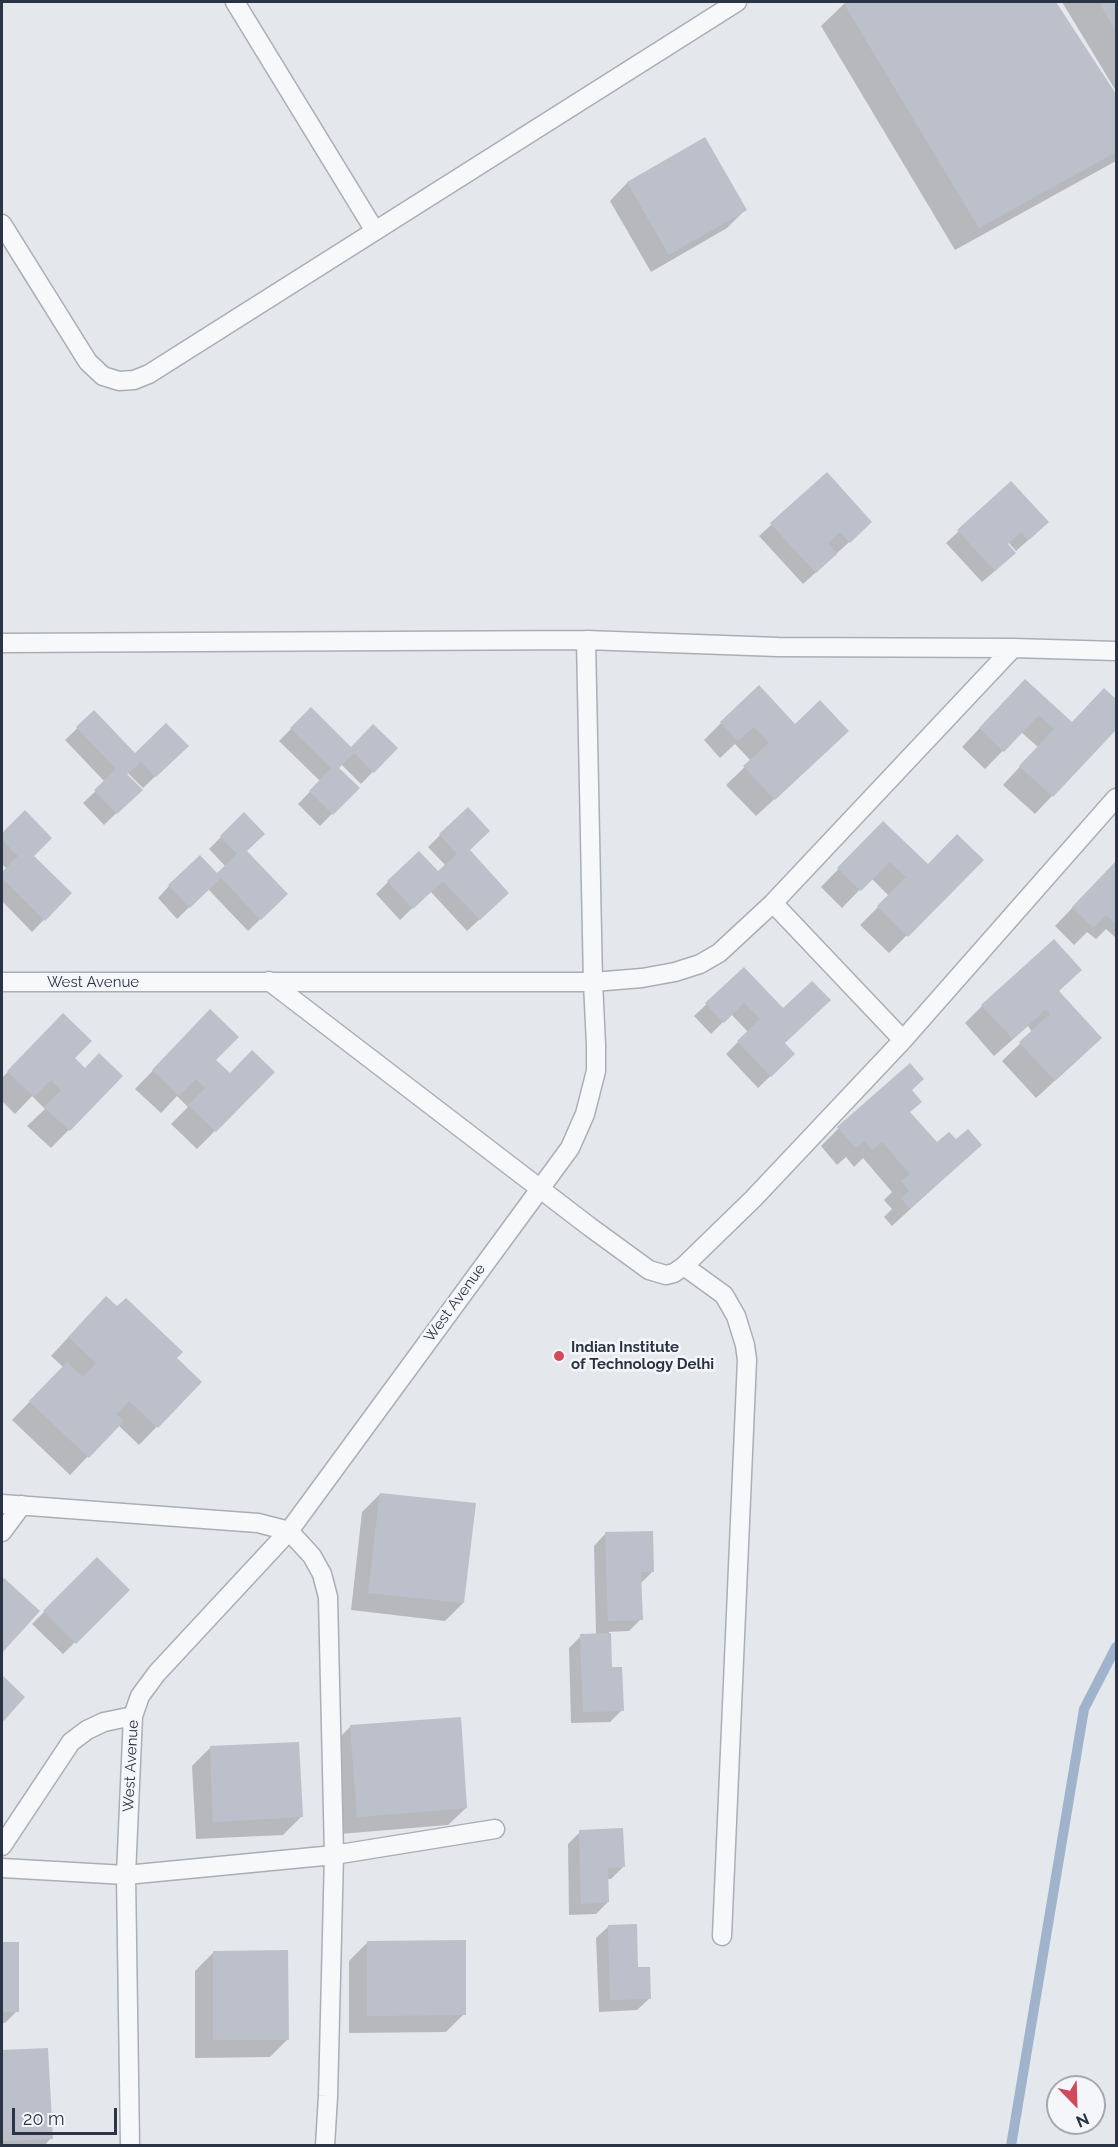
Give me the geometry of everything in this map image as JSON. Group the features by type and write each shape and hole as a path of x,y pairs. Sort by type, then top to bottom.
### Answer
{"lane":[{"path":"235,2 375,231"},
{"path":"2,224 88,362 103,376 119,381 134,380 149,374 729,4"},
{"path":"586,640 593,982 642,978 675,972 700,964 719,953 773,903 1013,648"},
{"path":"2,643 586,640 778,647 1116,651"},
{"path":"269,981 649,1270 666,1275 684,1266 753,1199 903,1040 1116,798"},
{"path":"773,903 903,1040"},
{"name":"West Avenue","path":"2,982 593,982 596,1071 585,1114 574,1140 289,1532 157,1673 140,1696 133,1716 126,1875 130,2145"},
{"path":"684,1266 724,1295 736,1316 747,1360 722,1936"},
{"path":"2,1504 258,1523 289,1532 312,1556 322,1574 328,1598 334,1855 325,2145"},
{"path":"2,1532 22,1505"},
{"path":"2,1846 71,1742 87,1730 104,1722 133,1716"},
{"path":"2,1868 126,1875 334,1855 495,1829"}],"building":[{"path":"843,2 1056,2 1116,94 1116,152 979,228"},
{"path":"1099,2 1116,2 1116,31"},
{"path":"705,137 747,210 669,255 627,182"},
{"path":"827,472 872,522 850,543 840,532 828,543 837,554 816,573 770,523"},
{"path":"1011,481 1049,522 1029,540 1021,532 1008,544 1016,553 995,571 957,530"},
{"path":"1025,679 1072,722 1104,688 1116,699 1116,730 1053,797 1019,766 1054,729 1039,715 1004,752 979,728"},
{"path":"759,685 795,724 820,700 849,731 775,800 743,766 769,743 754,727 738,741 720,722"},
{"path":"311,707 351,747 373,724 398,748 374,773 354,753 339,768 360,788 333,815 309,791 331,768 290,728"},
{"path":"94,710 135,753 166,723 189,746 156,777 141,762 127,774 143,790 117,814 94,790 116,769 76,727"},
{"path":"468,807 490,831 470,850 509,893 480,920 443,881 413,909 387,881 419,851 438,871 457,854 439,834"},
{"path":"25,810 52,838 34,856 72,893 45,921 5,881 2,884 2,872 18,856 2,840 2,833"},
{"path":"244,812 265,834 247,851 288,894 261,920 221,878 190,908 168,885 200,855 217,873 237,854 220,836"},
{"path":"883,821 928,864 957,834 984,860 908,937 877,906 906,877 890,862 861,891 837,868"},
{"path":"1116,861 1116,921 1115,923 1106,915 1093,928 1072,907"},
{"path":"1054,939 1082,970 1059,991 1102,1038 1055,1081 1019,1042 1050,1014 1046,1009 1013,1039 981,1005"},
{"path":"744,967 783,1008 812,981 831,1000 785,1043 795,1054 771,1077 737,1041 760,1019 744,1003 724,1023 705,1003"},
{"path":"210,1009 239,1037 216,1060 230,1073 252,1050 275,1072 216,1132 188,1105 205,1088 196,1079 179,1096 152,1070"},
{"path":"63,1013 92,1041 75,1058 85,1068 99,1053 123,1076 70,1131 44,1107 61,1090 51,1080 34,1097 7,1071"},
{"path":"910,1063 924,1079 912,1090 922,1102 910,1112 937,1142 949,1132 956,1139 968,1129 982,1145 910,1209 901,1198 909,1191 901,1181 910,1174 882,1142 872,1150 865,1141 856,1148 837,1127"},
{"path":"106,1296 117,1306 126,1298 183,1352 177,1358 202,1382 158,1428 129,1401 116,1414 124,1421 89,1458 29,1401 67,1362 83,1377 96,1363 68,1337"},
{"path":"380,1493 476,1503 464,1603 368,1593"},
{"path":"653,1531 654,1572 641,1572 643,1620 608,1621 605,1532"},
{"path":"97,1557 130,1590 76,1644 43,1611"},
{"path":"4,1578 40,1611 2,1653 2,1581"},
{"path":"611,1633 612,1667 622,1667 624,1711 583,1712 580,1634"},
{"path":"2,1675 25,1697 2,1723"},
{"path":"461,1717 467,1808 357,1817 350,1725"},
{"path":"299,1742 303,1817 213,1822 210,1746"},
{"path":"623,1828 625,1867 608,1868 609,1902 581,1904 579,1830"},
{"path":"637,1924 638,1967 650,1967 651,1999 610,2000 608,1925"},
{"path":"466,1940 466,2015 367,2016 367,1941"},
{"path":"2,1942 19,1942 19,2012 2,2012"},
{"path":"288,1950 289,2040 213,2040 213,1951"},
{"path":"48,2048 53,2139 2,2141 2,2050"}],"waterway":[{"path":"1011,2146 1084,1709 1116,1647"}],"place":[{"name":"Indian Institute of Technology Delhi","path":"559,1356"}]}
